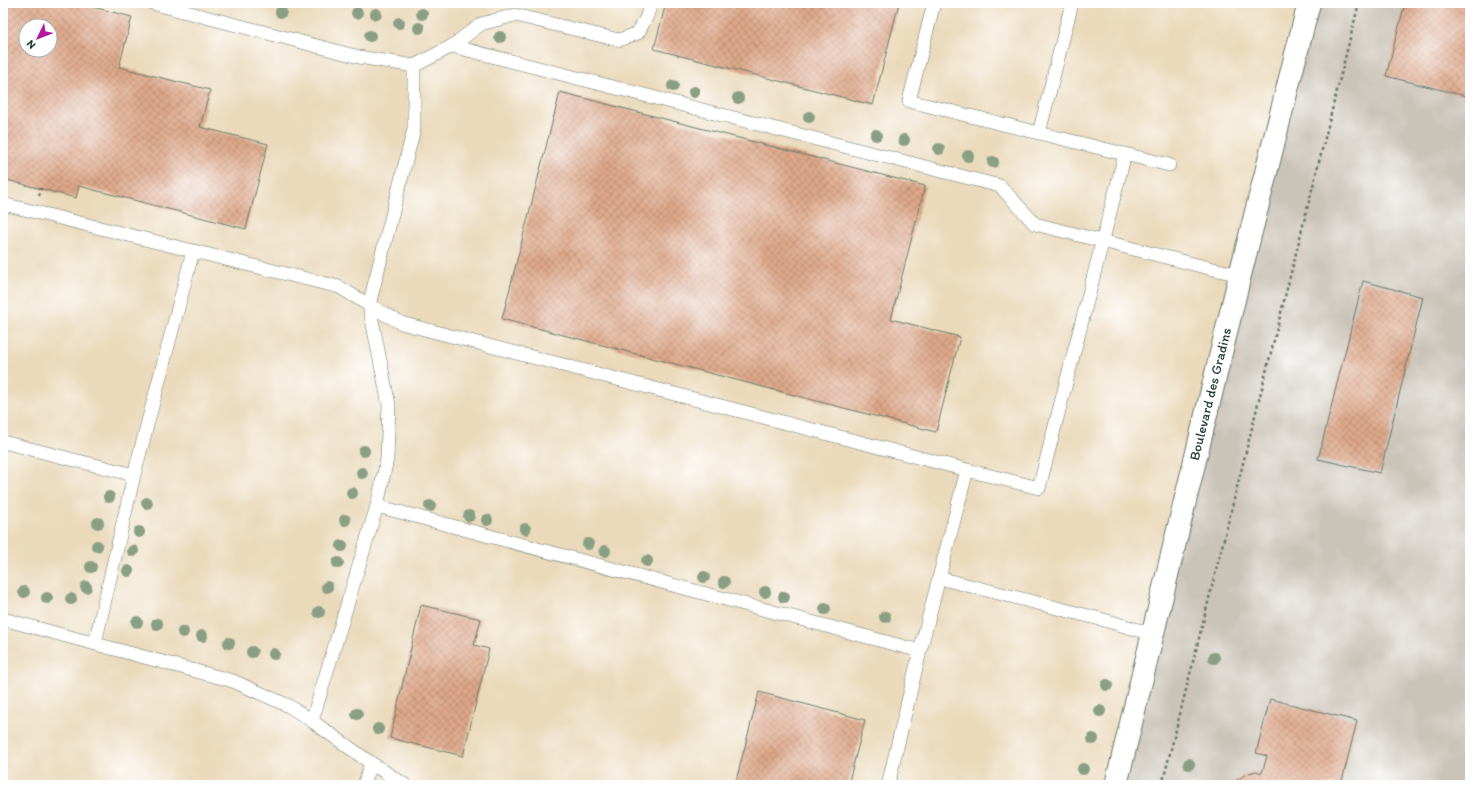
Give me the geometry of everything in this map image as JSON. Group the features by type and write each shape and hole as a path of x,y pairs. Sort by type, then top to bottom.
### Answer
{"street":[{"name":"Boulevard des Gradins","path":"1116,785 1308,3"}],"lane":[{"path":"152,3 359,57 414,66 452,46 481,24 515,15 620,40 638,33 647,16 651,3"},
{"path":"934,3 909,101 1169,165"},
{"path":"1039,133 1072,3"},
{"path":"452,46 1000,186 1035,224 1240,275"},
{"path":"312,721 377,506 387,459 389,405 369,305 414,129 414,66"},
{"path":"3,204 339,287 401,323 1039,488 1125,154"},
{"path":"95,643 134,475 193,251"},
{"path":"3,442 134,475"},
{"path":"888,785 938,578 967,470"},
{"path":"377,506 920,651"},
{"path":"938,578 1104,620 1152,634"},
{"path":"3,619 233,681 289,706 405,785"},
{"path":"364,785 371,763"}],"path":[{"path":"1162,785 1359,3"}],"shaded area":[{"path":"3,3 1470,3 1470,785 3,785"},
{"path":"1311,3 1470,3 1470,785 1116,785"}],"building":[{"path":"3,3 77,3 132,17 119,67 210,90 200,127 268,144 246,229 79,186 76,198 3,179"},
{"path":"666,3 899,3 873,105 654,49"},
{"path":"1405,3 1470,3 1470,97 1386,76"},
{"path":"560,92 925,186 891,319 960,337 936,432 502,319"},
{"path":"1363,281 1423,297 1380,473 1318,459"},
{"path":"421,605 481,619 474,645 489,649 463,756 390,738"},
{"path":"759,692 865,720 848,785 735,785"},
{"path":"1270,699 1357,721 1341,785 1234,785 1237,780 1246,774 1256,771 1262,773 1267,756 1256,753"}]}
